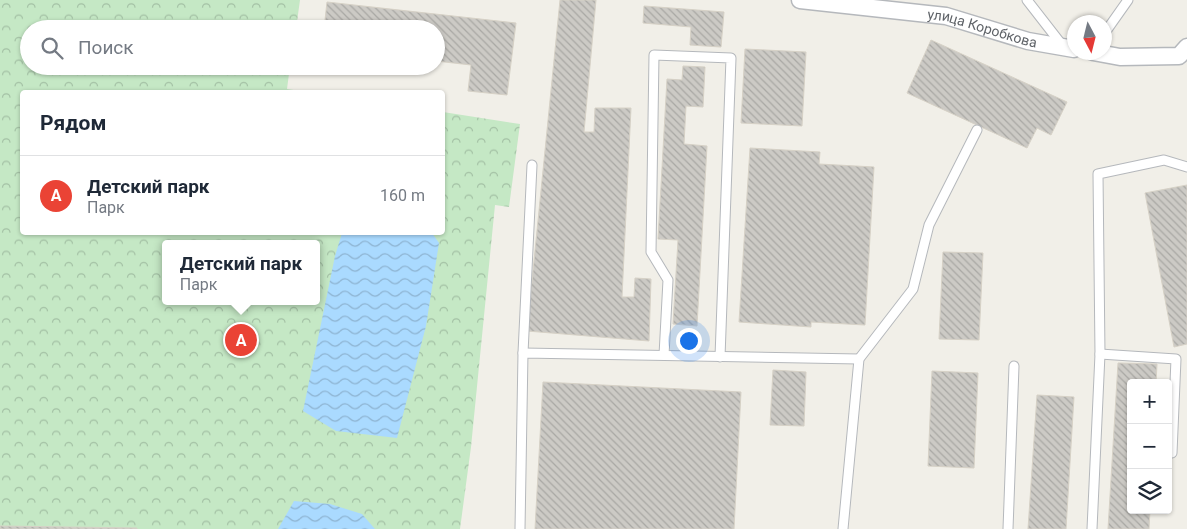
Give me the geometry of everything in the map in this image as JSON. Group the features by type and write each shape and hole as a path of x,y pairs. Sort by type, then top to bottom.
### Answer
{"street":[{"name":"улица Коробкова","path":"800,0 946,16 1028,41 1067,48"},
{"path":"1112,56 1179,56 1187,47"}],"lane":[{"path":"1027,0 1067,46"},
{"path":"1112,23 1128,0"},
{"path":"664,355 668,280 651,252 654,55 731,58 720,357"},
{"path":"843,529 859,359 914,289 929,225 978,130"},
{"path":"1092,529 1100,354 1098,174 1164,160 1187,168"},
{"path":"520,529 523,353 532,165"},
{"path":"523,353 859,359"},
{"path":"1100,354 1176,359 1172,453"},
{"path":"1008,529 1014,366"}],"green space":[{"path":"0,0 300,0 297,20 20,20 20,75 289,75 287,89 294,90 20,90 20,235 445,235 445,112 520,124 509,207 495,205 471,447 460,529 0,529"}],"water":[{"path":"341,235 433,235 439,243 426,326 397,438 336,431 303,411 335,256"},
{"path":"294,501 330,504 362,514 375,529 278,529"}],"building":[{"path":"560,0 596,0 584,132 594,132 595,108 631,108 622,297 634,297 635,278 651,279 649,341 527,331"},
{"path":"327,2 516,23 507,95 468,91 471,65 445,62 445,20 325,20"},
{"path":"644,6 724,12 721,47 690,45 691,27 643,23"},
{"path":"931,40 1067,102 1051,135 1037,128 1027,148 907,93"},
{"path":"745,49 806,52 802,126 741,123"},
{"path":"683,66 705,67 703,107 686,106 684,144 707,146 697,326 673,324 678,240 658,239 667,79 682,80"},
{"path":"750,148 820,152 819,164 874,167 865,325 811,322 811,327 739,322"},
{"path":"1187,185 1187,344 1174,347 1145,193"},
{"path":"943,252 983,253 979,340 939,339"},
{"path":"1118,363 1157,364 1156,379 1127,379 1127,514 1150,514 1149,529 1108,529"},
{"path":"773,370 806,372 804,426 770,425"},
{"path":"932,371 978,373 974,468 928,466"},
{"path":"543,382 741,392 734,529 535,529"},
{"path":"1037,395 1074,397 1066,529 1028,529"},
{"path":"0,526 137,528 137,529 0,529"}],"place":[{"name":"Детский парк","path":"241,340"}]}
